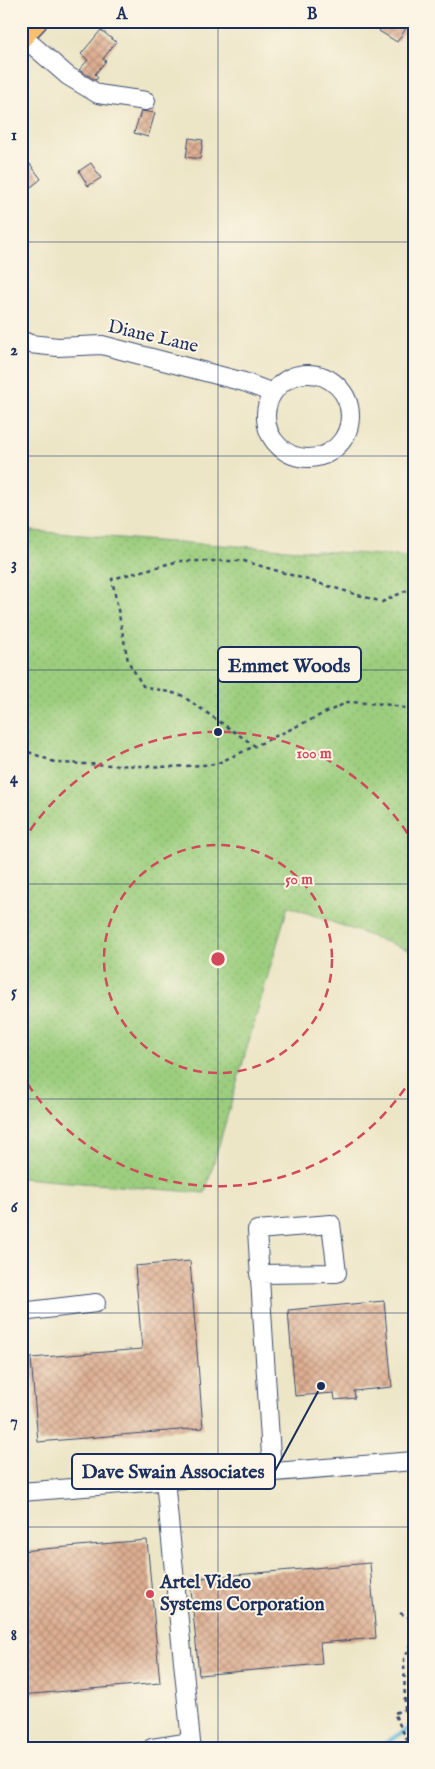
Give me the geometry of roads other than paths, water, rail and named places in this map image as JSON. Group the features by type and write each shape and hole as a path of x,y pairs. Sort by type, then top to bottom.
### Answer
{"street":[{"path":"26,32 68,76 98,94 146,101"},
{"name":"Diane Lane","path":"21,340 30,344 58,347 102,345 244,382 273,392"},
{"path":"303,374 316,375 329,380 340,389 347,400 350,413 348,427 343,440 334,449 322,456 309,458 294,456 282,450 272,439 266,426 265,411 273,392 290,378 303,374"},
{"path":"260,1274 337,1273 331,1224 257,1230 272,1472"},
{"path":"21,1312 96,1303"},
{"path":"21,1492 414,1462"},
{"path":"152,1748 191,1742 165,1480"}],"waterway":[{"path":"378,1748 414,1725"}],"place":[{"name":"Emmet Woods","path":"218,732"},
{"name":"Dave Swain Associates","path":"321,1386"},
{"name":"Artel Video Systems Corporation","path":"150,1594"}]}
